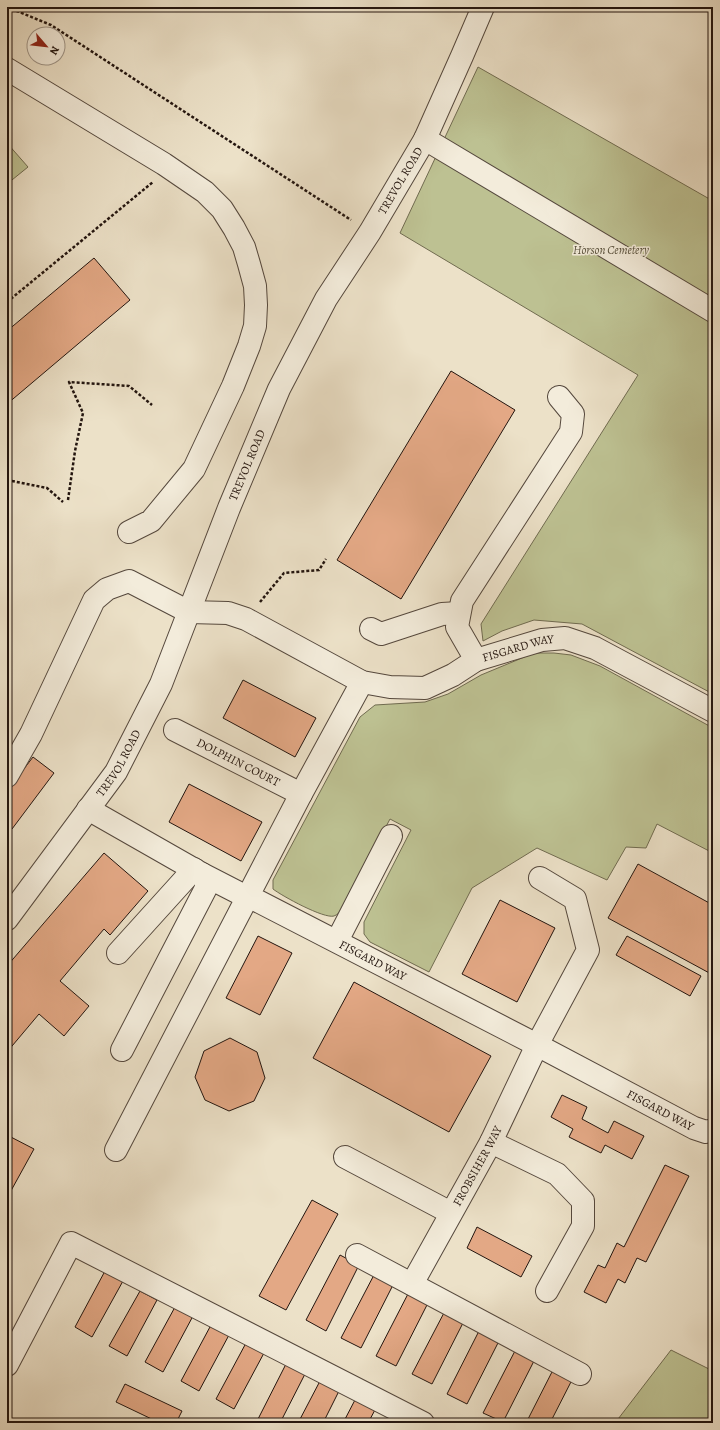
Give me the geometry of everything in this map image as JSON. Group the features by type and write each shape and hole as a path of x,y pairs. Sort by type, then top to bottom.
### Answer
{"street":[{"name":"TREVOL ROAD","path":"7,920 116,772 161,684 229,508 279,389 326,299 370,232 424,139 483,7"},
{"path":"7,69 206,192 222,209 244,246 255,286 255,326 249,346 233,386 194,469 151,521 129,532"},
{"path":"424,139 713,311"},
{"path":"476,660 457,627 462,601 571,432 573,414 559,397"},
{"path":"7,776 31,734 94,600 107,589 129,581 189,612"},
{"name":"FISGARD WAY","path":"189,612 228,613 246,619 362,682 390,687 425,688 453,675 476,660 542,640 565,638 595,648 713,711"},
{"path":"371,629 381,634 442,614 459,613"},
{"path":"116,1150 242,894 301,794 362,682"},
{"name":"DOLPHIN COURT","path":"175,730 301,794"},
{"name":"FISGARD WAY","path":"88,810 198,871 537,1044 694,1128 706,1132 713,1130"},
{"path":"337,941 391,836"},
{"path":"118,953 198,871 206,881 206,888 122,1050"},
{"name":"FROBSIHER WAY","path":"412,1284 491,1142 537,1044 588,950 575,899 540,878"},
{"path":"491,1142 557,1174 583,1201 583,1226 547,1291"},
{"path":"345,1157 451,1213"},
{"path":"7,1365 71,1243 423,1423"},
{"path":"357,1255 580,1374"}],"path":[{"path":"7,7 52,25 370,232"},
{"path":"7,302 160,176 174,171"},
{"path":"68,500 75,451 83,413 69,382 129,386 152,405"},
{"path":"7,480 47,488 63,502"},
{"path":"246,619 284,573 319,570 326,559"}],"green space":[{"name":"Horson Cemetery","path":"478,67 713,201 713,694 582,624 534,620 502,631 483,641 481,624 638,375 400,233"},
{"path":"7,143 28,167 7,184"},
{"path":"534,653 571,655 600,666 713,728 713,853 657,824 646,848 626,847 607,880 537,848 472,888 429,972 370,942 364,934 364,922 411,830 390,819 342,910 335,916 329,916 313,911 285,897 273,889 273,880 360,717 375,705 425,702 448,694 481,675"},
{"path":"671,1350 713,1371 713,1423 615,1423"}],"building":[{"path":"94,258 130,300 7,404 7,331"},
{"path":"451,371 515,410 401,599 337,560"},
{"path":"243,680 316,718 295,757 223,718"},
{"path":"33,757 54,773 12,829 7,826 7,791"},
{"path":"189,784 262,822 241,861 169,822"},
{"path":"104,853 148,891 110,935 104,929 60,981 89,1006 64,1036 39,1014 7,1052 7,966"},
{"path":"638,864 713,905 713,975 608,918"},
{"path":"500,900 555,928 517,1002 462,974"},
{"path":"258,936 292,953 260,1015 226,998"},
{"path":"627,936 701,976 690,996 616,955"},
{"path":"354,982 491,1056 449,1132 313,1058"},
{"path":"230,1038 257,1052 265,1078 254,1101 229,1111 205,1100 195,1077 204,1051"},
{"path":"562,1095 587,1107 582,1119 608,1133 614,1121 644,1136 632,1159 605,1145 601,1153 569,1137 573,1129 551,1117"},
{"path":"7,1135 34,1149 7,1198"},
{"path":"665,1165 689,1176 646,1262 637,1258 625,1283 618,1279 606,1303 584,1292 598,1265 605,1268 617,1243 624,1247"},
{"path":"312,1200 338,1214 286,1310 259,1296"},
{"path":"477,1227 532,1256 521,1277 467,1248"},
{"path":"340,1255 359,1265 326,1331 306,1320"},
{"path":"105,1271 123,1281 92,1337 75,1327"},
{"path":"375,1273 394,1283 361,1348 341,1338"},
{"path":"410,1290 429,1301 396,1366 376,1356"},
{"path":"140,1291 157,1300 127,1356 109,1346"},
{"path":"175,1307 193,1316 163,1372 145,1362"},
{"path":"446,1309 465,1319 432,1384 412,1374"},
{"path":"211,1325 229,1335 199,1391 181,1381"},
{"path":"480,1329 500,1339 467,1404 447,1394"},
{"path":"246,1343 264,1353 234,1409 216,1399"},
{"path":"517,1347 536,1357 503,1422 483,1413"},
{"path":"286,1364 305,1374 280,1423 256,1423"},
{"path":"555,1366 574,1376 550,1423 526,1423"},
{"path":"320,1381 339,1391 323,1423 298,1423"},
{"path":"125,1384 182,1411 176,1423 160,1423 116,1402"},
{"path":"356,1398 376,1408 368,1423 343,1423"},
{"path":"390,1417 402,1423 387,1423"}]}
